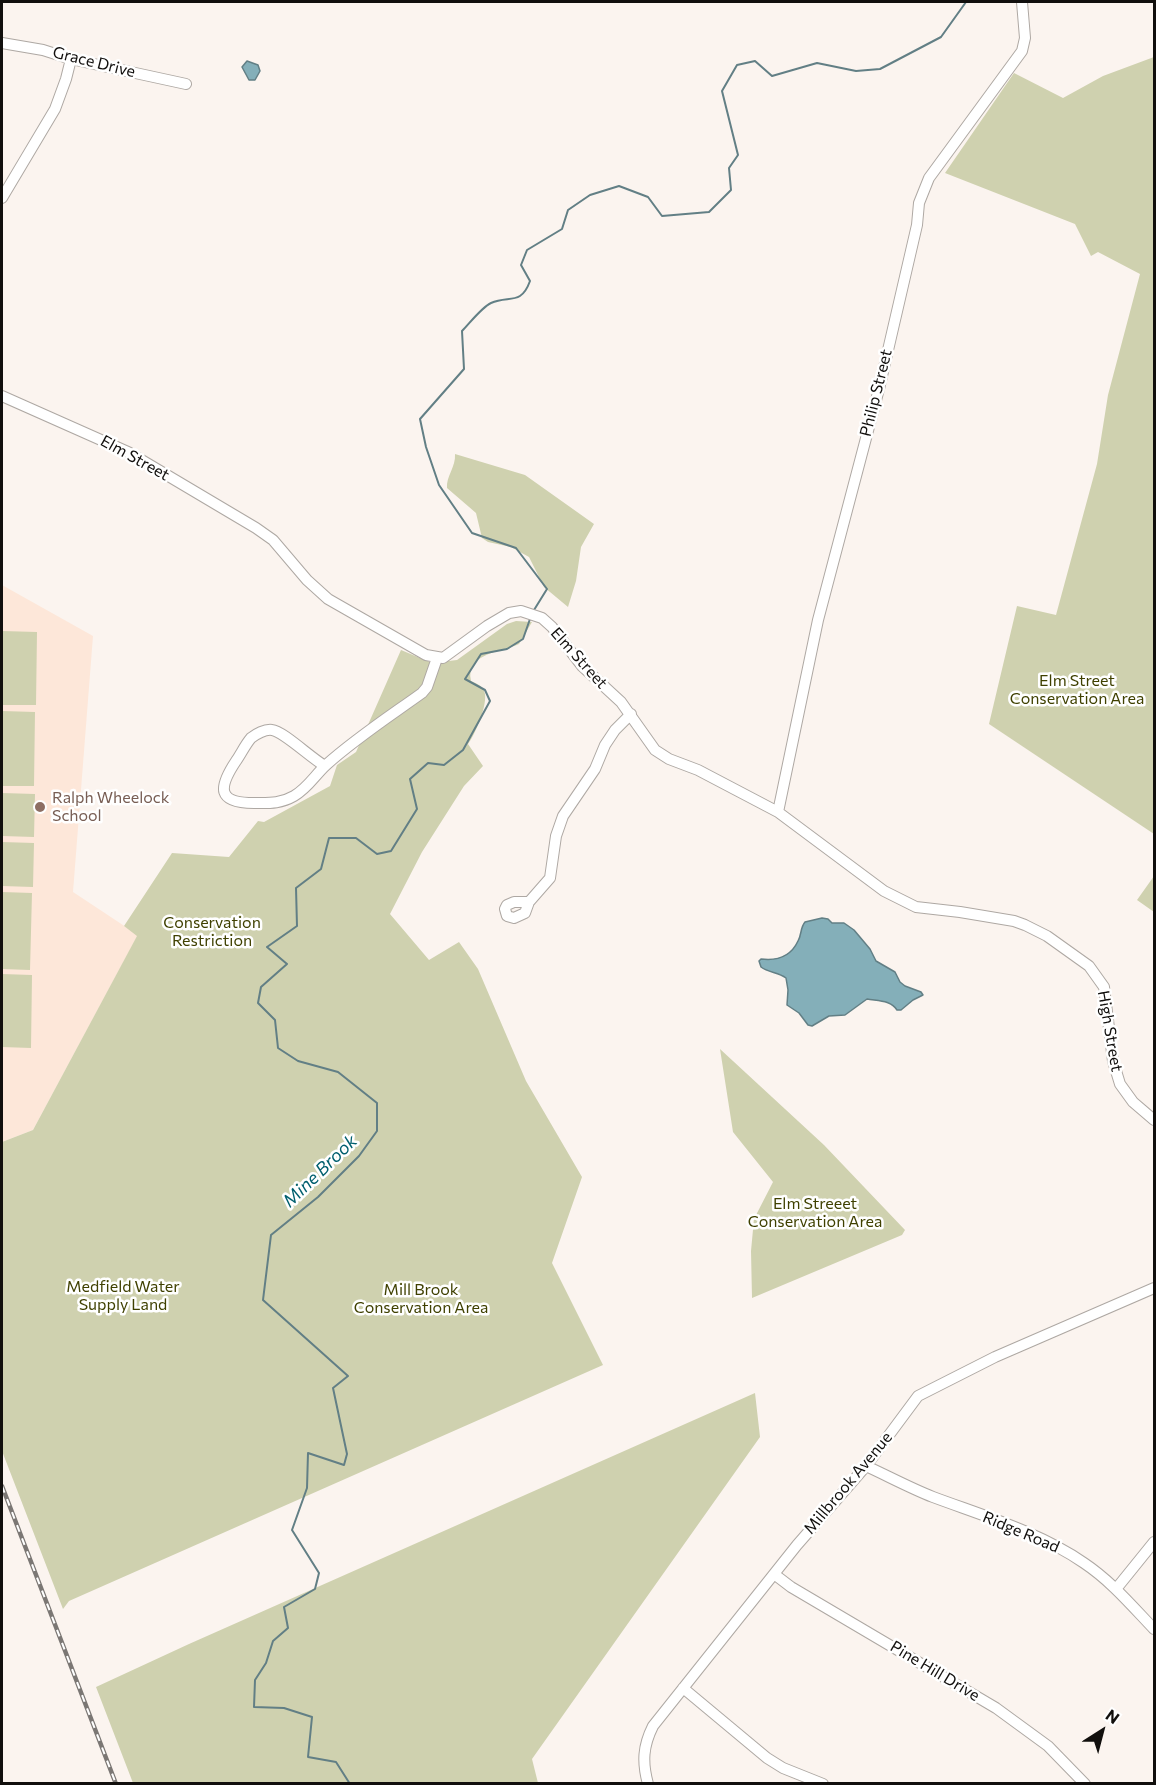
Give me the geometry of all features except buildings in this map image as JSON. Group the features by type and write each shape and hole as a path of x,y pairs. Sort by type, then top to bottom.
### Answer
{"street":[{"name":"Philip Street","path":"777,812 818,620 879,390 917,225 919,203 929,178 1022,51 1025,38 1022,2"},
{"name":"Grace Drive","path":"2,43 43,50 71,59 186,84"},
{"path":"2,198 55,110 71,59"},
{"name":"Elm Street","path":"2,396 128,452 256,528 273,540 307,580 328,600 426,655 443,658 503,616 521,611 542,618 552,627 582,666 621,702 655,750 669,759 698,770 777,812 884,891 916,908 960,912 1014,921 1047,936 1090,967"},
{"path":"325,766 281,734 273,730 265,730 251,738 229,772 224,793 231,801 238,803 280,803 307,787 325,766 422,693 427,687 437,657"},
{"path":"529,902 550,878 556,836 563,816 595,769 605,745 615,730 631,714"},
{"name":"High Street","path":"1090,967 1104,987 1113,1061 1120,1084 1132,1102 1155,1120"},
{"name":"Millbrook Avenue","path":"648,1784 644,1758 647,1738 653,1726 797,1545 866,1466 918,1396 996,1358 1155,1288"},
{"name":"Ridge Road","path":"866,1466 929,1495 1053,1544 1087,1564 1116,1589 1155,1629"},
{"path":"1116,1589 1155,1542"},
{"name":"Pine Hill Drive","path":"774,1574 791,1587 996,1708 1048,1746 1085,1784"},
{"path":"683,1688 767,1758 783,1768 823,1784"}],"shaded area":[{"name":"Ralph Wheelock School","path":"2,585 93,636 73,892 138,935 33,1130 2,1142"}],"green space":[{"name":"Elm Street Conservation Area","path":"1154,57 1154,834 989,724 1017,606 1056,615 1097,464 1108,395 1140,274 1098,252 1091,256 1075,224 945,173 1014,73 1063,98 1103,76"},
{"path":"455,454 525,475 594,524 581,547 576,581 568,607 544,587 529,557 511,547 488,542 482,538 476,513 447,488"},
{"path":"516,621 532,622 519,644 479,659 471,672 471,681 482,688 485,701 478,725 468,744 483,766 464,786 422,852 390,914 429,960 459,942 478,969 526,1081 582,1177 552,1263 603,1365 69,1601 63,1609 2,1451 2,1142 33,1130 137,936 124,926 172,853 229,857 258,821 264,822 330,786 337,765 356,752 401,650 432,663 457,660 507,624"},
{"path":"2,631 37,632 36,705 2,705"},
{"path":"2,711 35,712 34,786 2,786"},
{"path":"2,793 35,794 34,837 2,836"},
{"path":"2,842 34,843 33,887 2,886"},
{"path":"1154,876 1154,912 1137,900"},
{"path":"2,892 32,893 30,970 2,969"},
{"path":"2,974 32,975 31,1048 2,1047"},
{"name":"Elm Streeet Conservation Area","path":"720,1049 824,1145 905,1230 902,1235 752,1298 751,1251 754,1219 773,1182 733,1132"},
{"path":"755,1393 760,1437 532,1759 538,1783 133,1783 96,1687"}],"water":[{"path":"247,61 258,65 260,71 255,80 249,80 242,67"},
{"path":"822,918 832,923 844,923 854,930 870,949 876,961 895,972 905,986 923,995 901,1010 897,1010 888,1003 867,999 845,1015 829,1016 812,1026 808,1025 799,1013 787,1005 786,978 764,969 759,961 787,954 798,941 805,922"}],"waterway":[{"name":"Mine Brook","path":"534,610 547,589 516,548 472,533 439,485 426,447 420,419 464,369 462,331 487,305 523,294 530,281 521,265 527,250 562,229 568,210 590,195 619,186 648,197 662,216 709,212 731,190 729,168 738,155 722,91 737,65 755,61 772,76 817,63 856,71 880,69 941,37 966,2"},
{"name":"Mine Brook","path":"350,1784 336,1762 308,1757 312,1717 284,1708 254,1707 255,1680 266,1663 273,1641 288,1628 284,1607 315,1589 319,1573 292,1530 307,1488 308,1453 344,1465 347,1454 333,1388 348,1376 263,1300 271,1235 318,1197 359,1156 377,1131 377,1103 338,1072 298,1061 278,1048 275,1020 258,1003 261,987 287,964 267,947 297,926 296,888 321,869 329,838 356,838 377,854 391,851 417,809 410,779 428,763 444,765 463,750 490,701 485,690 465,679 481,654 507,649 523,639 530,619"}],"railway":[{"path":"2,1486 116,1784"}],"place":[{"name":"Ralph Wheelock School","path":"40,807"}],"park label":[{"name":"Conservation Restriction","path":"212,932"},
{"name":"Medfield Water Supply Land","path":"123,1296"},
{"name":"Mill Brook Conservation Area","path":"421,1299"}]}
